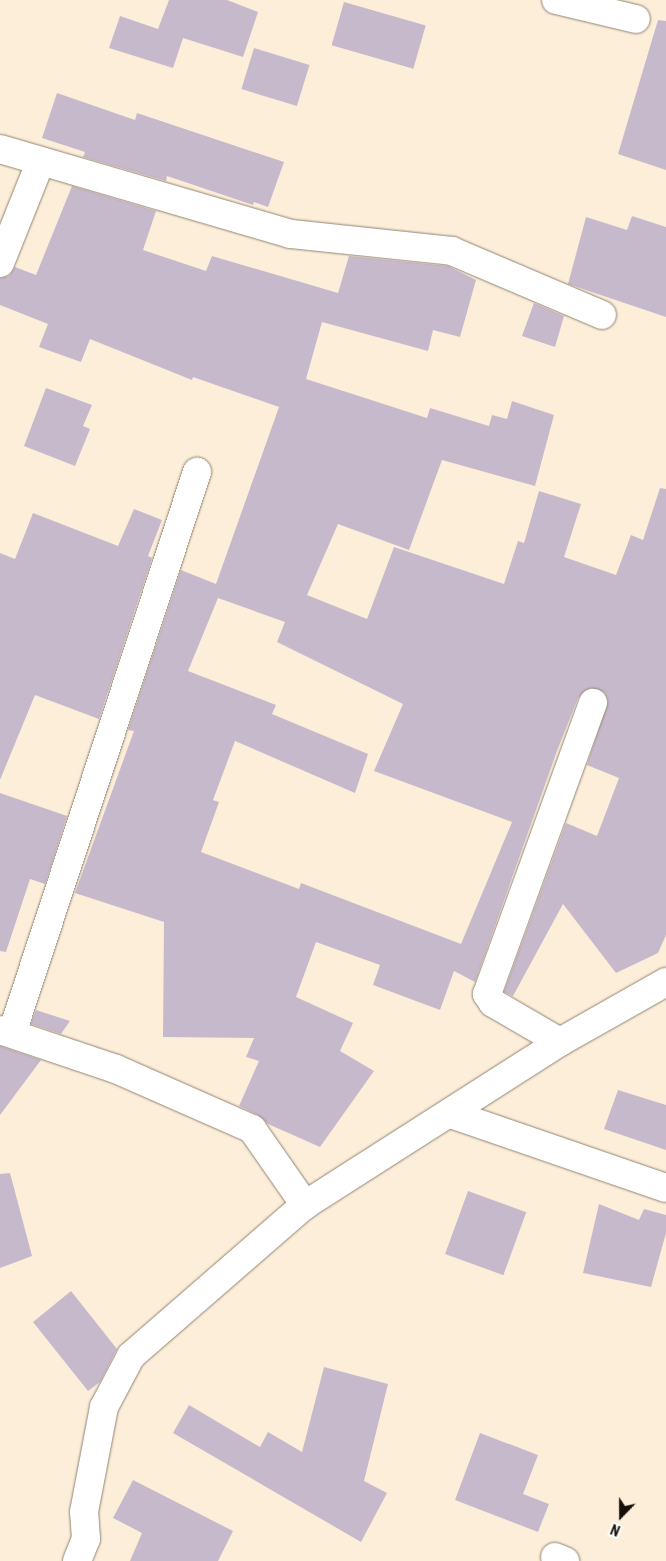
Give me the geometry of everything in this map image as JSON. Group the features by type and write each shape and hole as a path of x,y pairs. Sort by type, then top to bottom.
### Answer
{"street":[{"path":"556,0 636,19"},
{"path":"0,149 40,163 292,234 452,251 602,315"},
{"path":"0,263 40,163"},
{"path":"197,472 6,1031 116,1069 252,1130 305,1206"},
{"path":"560,1042 494,1003 486,994 593,703"},
{"path":"77,1561 86,1539 84,1512 104,1406 131,1356 305,1206 451,1114 560,1042 666,982"},
{"path":"451,1114 666,1188"}],"building":[{"path":"169,0 227,0 258,12 243,57 183,38 173,68 109,48 120,16 158,29"},
{"path":"344,2 426,25 413,69 332,45"},
{"path":"658,20 666,21 666,170 618,154"},
{"path":"254,48 309,65 297,106 241,89"},
{"path":"57,93 135,120 137,113 284,162 268,207 254,202 253,205 167,176 166,181 83,157 85,152 42,138"},
{"path":"72,186 156,211 143,250 206,271 212,256 338,293 349,256 448,266 476,280 460,337 433,330 428,351 322,322 306,379 427,418 430,408 489,426 492,415 507,419 512,401 554,415 535,486 442,460 409,550 338,524 307,595 367,619 394,547 504,584 518,541 524,543 539,491 581,504 564,557 616,575 631,535 643,540 660,488 666,489 666,935 658,953 616,973 563,904 513,996 504,992 566,823 597,836 619,778 587,765 608,701 605,693 590,688 578,698 557,751 475,982 454,971 440,1010 373,985 380,965 316,942 296,997 353,1023 340,1051 374,1071 320,1147 268,1124 258,1115 239,1106 259,1061 246,1057 254,1038 163,1037 164,922 75,893 134,731 128,730 181,570 216,584 279,407 193,377 192,380 90,339 81,362 39,347 48,324 0,305 0,278 9,276 15,267 36,275","holes":["218,598 285,622 277,642 403,704 374,771 512,822 461,944 301,883 299,889 201,852 219,802 213,800 235,741 355,793 368,754 272,714 276,705 188,671"]},
{"path":"632,216 666,227 666,317 568,284 586,217 627,230"},
{"path":"534,303 564,316 555,347 522,336"},
{"path":"46,388 92,405 83,426 90,429 75,466 24,446"},
{"path":"134,509 162,520 148,556 152,558 99,719 35,695 0,780 0,553 15,559 33,513 118,546"},
{"path":"0,793 67,816 45,884 30,879 6,952 0,951"},
{"path":"36,1010 70,1021 61,1034 31,1024"},
{"path":"0,1046 41,1060 0,1115"},
{"path":"618,1090 666,1105 666,1150 604,1129"},
{"path":"10,1173 32,1256 0,1268 0,1174"},
{"path":"468,1191 526,1212 503,1275 445,1254"},
{"path":"599,1204 639,1220 644,1209 666,1215 666,1233 651,1287 583,1273"},
{"path":"71,1291 117,1349 100,1382 88,1391 33,1322"},
{"path":"324,1367 388,1384 364,1481 387,1493 361,1542 173,1433 189,1405 260,1447 268,1432 302,1452"},
{"path":"480,1433 538,1455 523,1494 549,1504 538,1532 455,1500"},
{"path":"133,1480 233,1531 218,1561 130,1561 142,1533 113,1518"}]}
